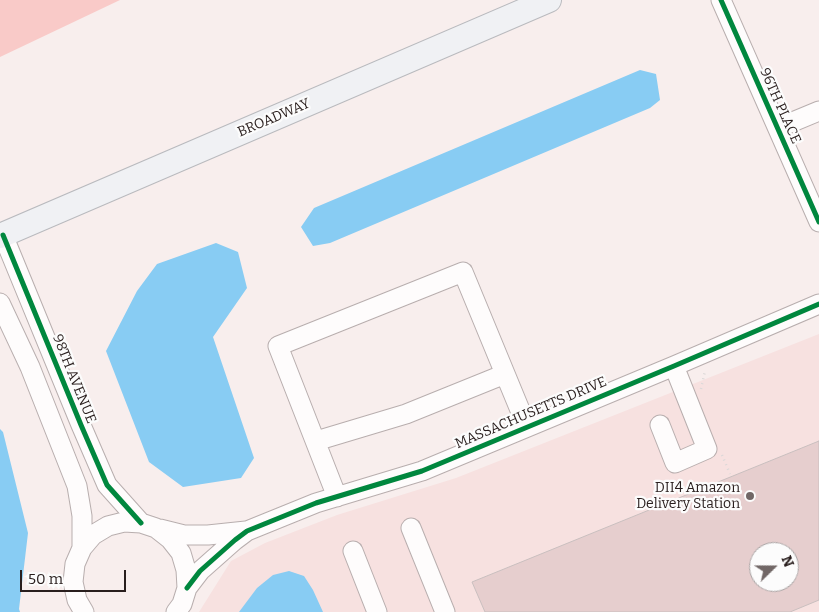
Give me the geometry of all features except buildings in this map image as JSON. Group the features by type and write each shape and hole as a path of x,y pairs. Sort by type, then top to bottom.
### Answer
{"main road":[{"name":"BROADWAY","path":"2,235 549,0"}],"street":[{"name":"96TH PLACE","path":"721,0 819,222"},
{"path":"778,128 819,111"},
{"name":"98TH AVENUE","path":"2,235 107,485 149,526 170,539 181,553 186,570 187,588"},
{"path":"338,497 278,346 463,272 527,428"},
{"path":"0,303 30,367 77,486 82,516 82,548"},
{"name":"MASSACHUSETTS DRIVE","path":"247,531 316,503 422,471 819,304"},
{"path":"660,425 675,463 707,449 674,366"},
{"path":"316,441 406,414 505,374"},
{"path":"84,612 77,600 73,582 75,564 82,548 93,535 108,526 124,522 184,535 208,535 247,531"},
{"path":"411,528 445,612"},
{"path":"176,612 182,604 187,588 200,571 247,531"},
{"path":"352,551 377,612"}],"shaded area":[{"path":"0,0 120,0 0,57"},
{"path":"819,334 819,612 199,612 231,561 265,543 337,515 456,478"}],"water":[{"path":"640,70 656,74 660,100 650,108 330,243 313,246 301,227 314,208"},
{"path":"216,243 238,252 247,288 213,337 254,458 241,478 183,487 149,462 106,351 137,291 157,264"},
{"path":"0,429 3,432 28,533 20,612 0,612"},
{"path":"289,571 304,576 323,612 239,612 257,588 273,575"}],"cycle path":[{"path":"721,0 819,222"},
{"path":"3,235 107,485 141,523"},
{"path":"187,588 200,571 247,531 316,503 422,471 819,304"}],"place":[{"name":"DII4 Amazon Delivery Station","path":"750,496"}]}
